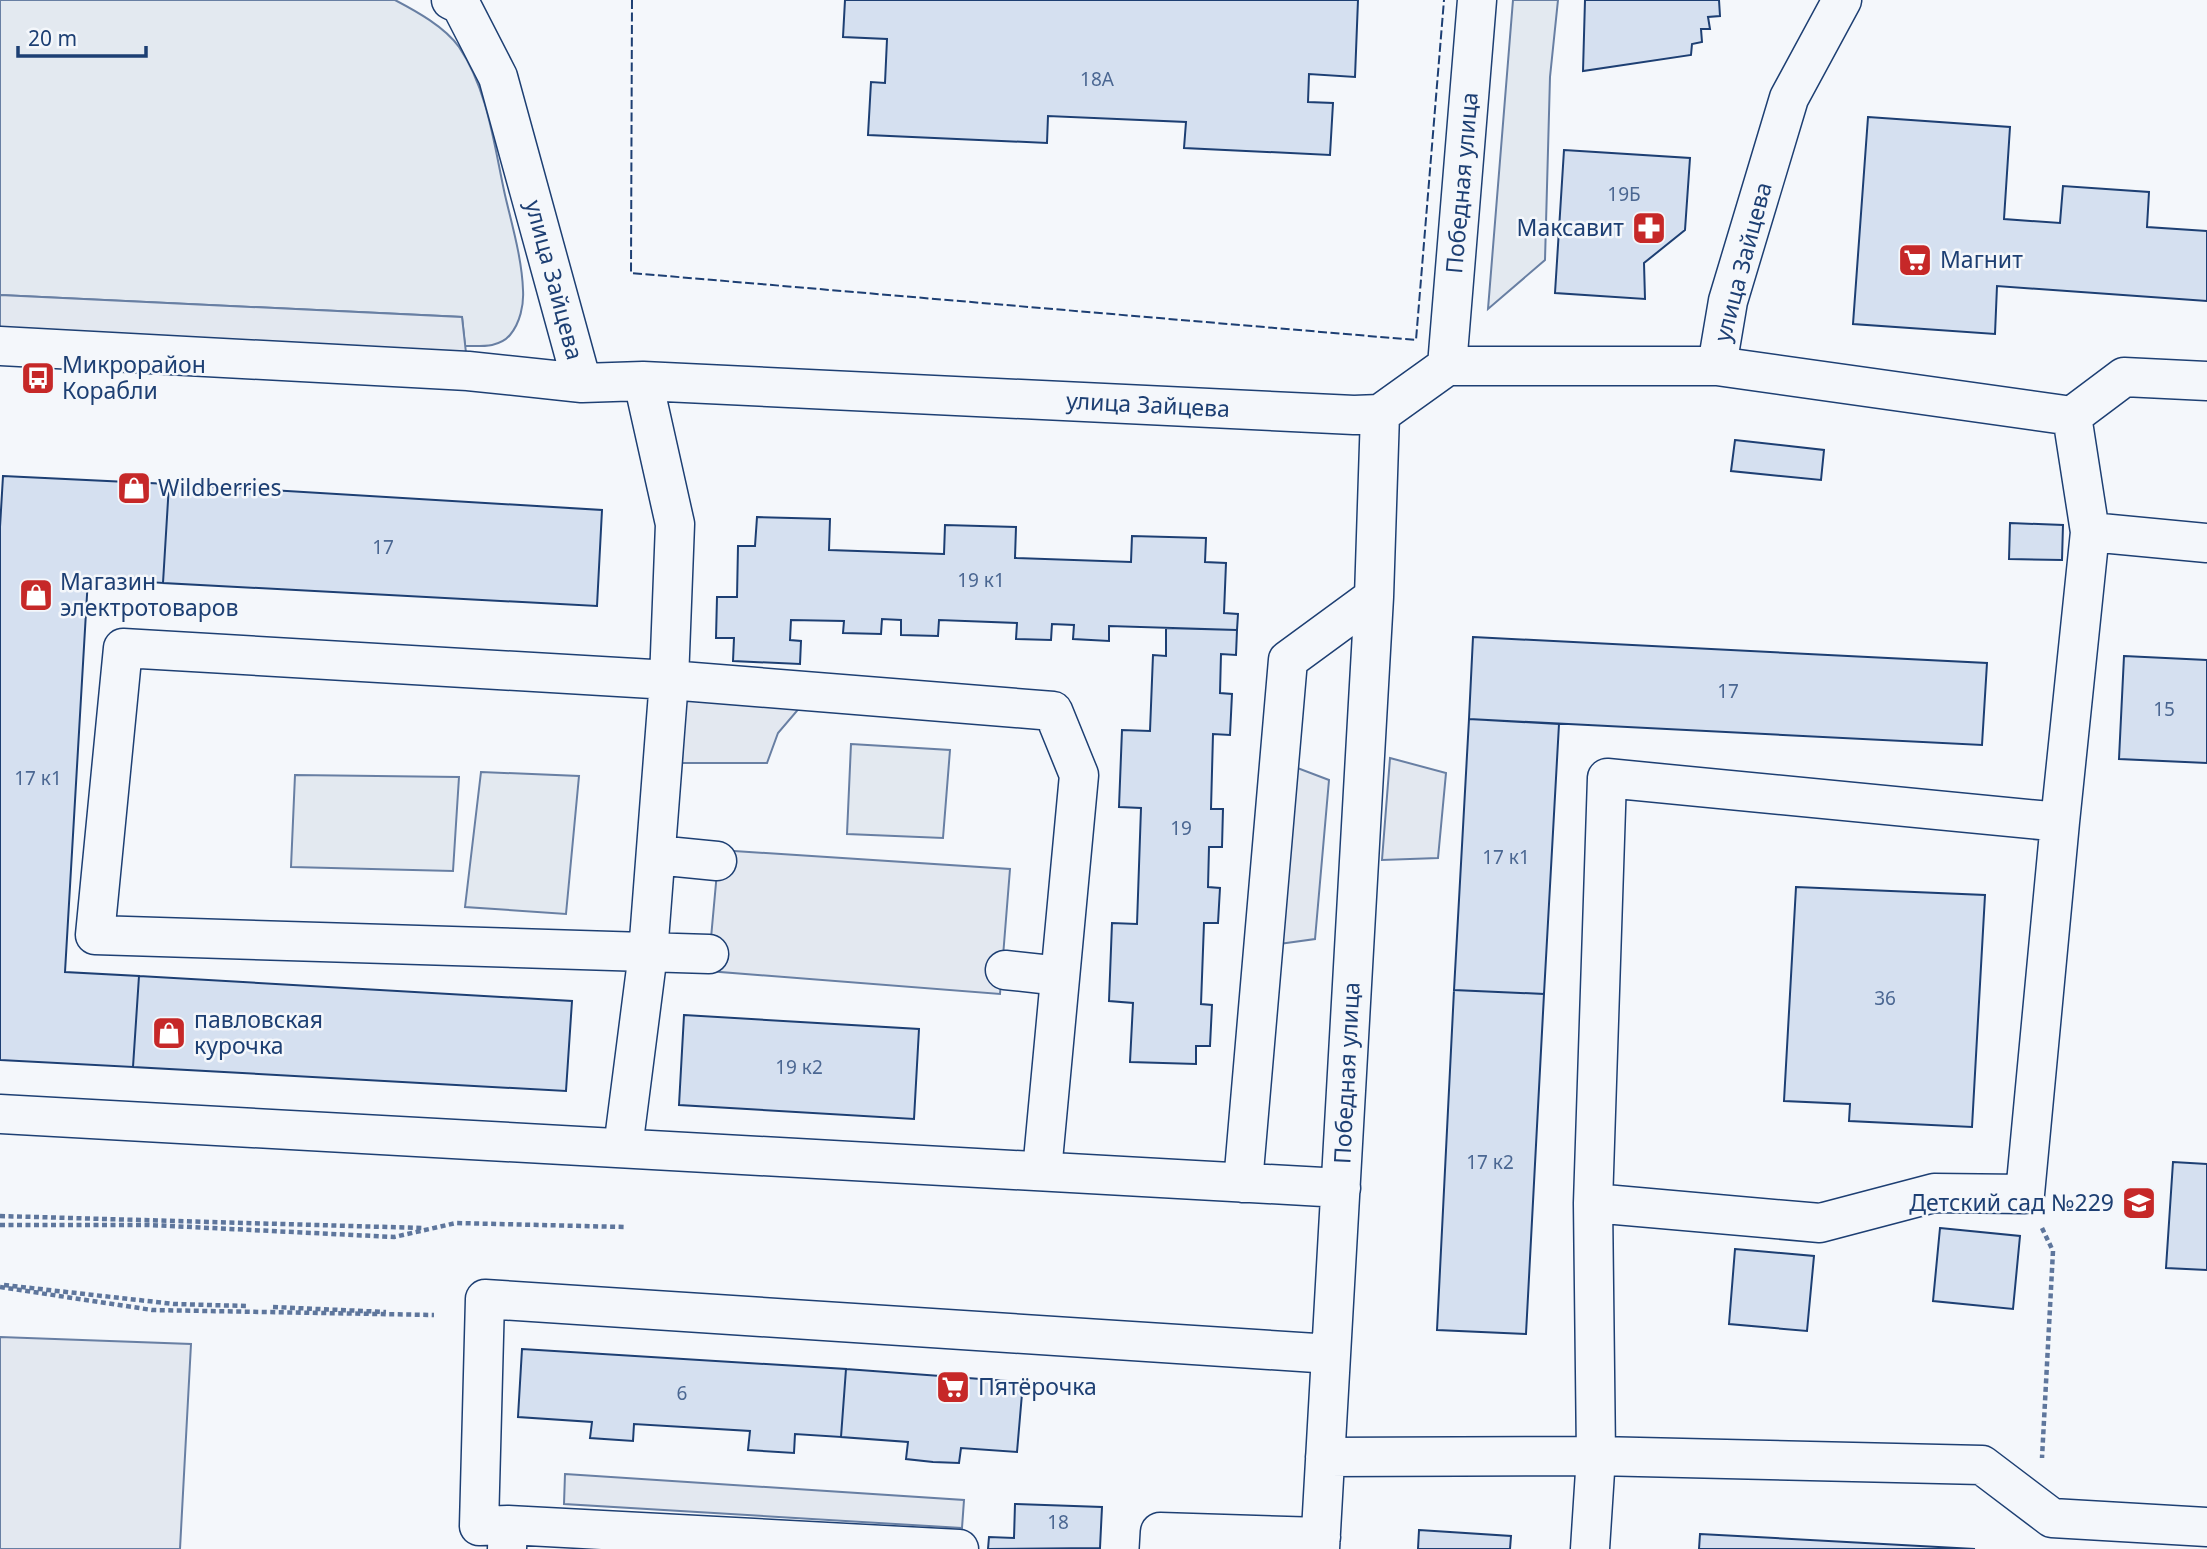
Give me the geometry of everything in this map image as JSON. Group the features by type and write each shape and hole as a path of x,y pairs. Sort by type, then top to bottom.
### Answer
{"street":[{"name":"улица Зайцева","path":"451,0 461,5 498,77 582,383 643,381 1380,414"},
{"name":"Победная улица","path":"1447,366 1477,0"},
{"name":"улица Зайцева","path":"1447,366 1717,366 1728,301 1789,98 1842,0"},
{"path":"0,346 468,371 582,383"},
{"path":"1380,414 1447,366"},
{"path":"1717,366 2072,416 2124,377 2207,381"},
{"path":"623,1148 648,953 669,680 675,524 643,381"},
{"name":"Победная улица","path":"1320,1543 1374,597 1380,414"},
{"path":"1593,1202 1820,1223 1934,1193 2025,1194 2090,532 2072,416"},
{"path":"2090,532 2207,542"},
{"path":"1243,1182 1288,660 1374,597"},
{"path":"709,954 95,935 123,648 669,680 1052,711 1079,775 1042,1171"},
{"path":"1590,1549 1596,1456 1593,1202 1607,778 2060,822"},
{"path":"656,855 717,861"},
{"path":"1005,970 1060,976"},
{"path":"0,1114 1341,1188"},
{"path":"959,1549 507,1537 479,1526 485,1299 1331,1354"},
{"path":"1325,1457 1596,1456 1982,1465 2052,1518 2207,1527"},
{"path":"1159,1549 1160,1532 1320,1543"}],"path":[{"path":"2025,1194 2053,1251 2042,1469"},
{"path":"0,1216 439,1229"},
{"path":"0,1225 149,1225 394,1237 456,1223 624,1227"},
{"path":"0,1286 174,1304 424,1313"},
{"path":"0,1286 152,1310 434,1315"}],"shaded area":[{"path":"0,0 395,0 421,14 459,47 477,81 483,100 521,266 523,302 519,319 510,335 495,344 465,346 462,317 0,295"},
{"path":"1513,0 1558,0 1550,77 1545,260 1488,309"},
{"path":"0,295 462,317 468,371 0,346"},
{"path":"684,682 802,705 778,733 767,763 682,763"},
{"path":"851,744 950,750 943,838 847,834"},
{"path":"1390,758 1446,773 1438,858 1382,860"},
{"path":"1279,761 1329,780 1315,939 1264,946"},
{"path":"481,772 579,776 566,914 465,907"},
{"path":"295,775 459,777 453,871 291,867"},
{"path":"719,850 1010,869 1000,994 708,971"},
{"path":"0,1337 191,1344 180,1549 0,1549"},
{"path":"565,1474 964,1500 962,1528 564,1504"}],"building":[{"path":"845,0 1358,0 1355,77 1309,74 1308,102 1333,103 1330,155 1184,148 1186,122 1048,116 1047,143 868,135 871,82 885,83 887,39 843,37"},
{"path":"1585,0 1719,0 1720,16 1708,17 1710,29 1701,29 1702,42 1692,44 1691,55 1583,71"},
{"path":"1868,117 2010,127 2004,219 2060,223 2063,186 2149,192 2147,227 2207,231 2207,301 1997,286 1995,334 1853,324"},
{"path":"1564,150 1690,158 1685,230 1644,263 1645,299 1555,293"},
{"path":"1735,440 1824,450 1821,480 1731,471"},
{"path":"3,476 169,484 163,583 88,578 65,972 139,976 133,1067 0,1060 0,527"},
{"path":"169,484 602,510 597,606 163,583"},
{"path":"757,517 830,519 829,550 944,554 945,525 1016,527 1015,558 1131,562 1132,536 1206,538 1205,562 1226,563 1224,613 1238,614 1237,630 1109,626 1109,641 1073,639 1074,625 1052,624 1051,640 1016,639 1017,623 939,620 938,636 901,635 901,620 882,619 881,634 843,633 844,621 791,620 790,640 801,641 800,664 733,661 734,638 716,638 717,597 737,597 738,546 755,546"},
{"path":"2010,523 2063,525 2062,560 2009,559"},
{"path":"1166,628 1237,630 1236,655 1221,654 1220,693 1232,694 1230,735 1213,734 1211,809 1223,809 1222,847 1209,847 1208,887 1220,888 1218,923 1204,923 1201,1004 1212,1005 1210,1046 1196,1046 1196,1064 1130,1062 1133,1003 1109,1001 1112,923 1137,924 1141,808 1119,807 1122,730 1150,731 1153,655 1166,656"},
{"path":"1473,637 1987,663 1982,745 1469,719"},
{"path":"2124,656 2207,660 2207,763 2119,759"},
{"path":"1469,719 1559,724 1544,994 1454,990"},
{"path":"1796,887 1985,895 1972,1127 1849,1121 1850,1104 1784,1101"},
{"path":"139,976 572,1001 566,1091 133,1067"},
{"path":"1454,990 1544,994 1526,1334 1437,1330"},
{"path":"684,1015 919,1029 914,1119 679,1105"},
{"path":"2173,1162 2207,1164 2207,1270 2166,1268"},
{"path":"1940,1228 2020,1236 2013,1309 1933,1301"},
{"path":"1735,1249 1814,1256 1807,1331 1729,1324"},
{"path":"522,1349 846,1369 841,1437 795,1434 794,1453 748,1450 750,1431 634,1424 633,1441 590,1438 592,1422 518,1417"},
{"path":"846,1369 1023,1382 1017,1452 961,1448 959,1463 933,1462 906,1459 908,1442 841,1437"},
{"path":"1015,1504 1102,1507 1100,1548 988,1549 989,1537 1014,1538"},
{"path":"1419,1530 1511,1536 1510,1549 1418,1549"},
{"path":"1700,1534 1975,1549 1699,1549"}],"fence":[{"path":"632,0 631,273 1416,340 1444,0"}],"place":[{"name":"Максавит","path":"1649,228"},
{"name":"Магнит","path":"1915,260"},
{"name":"Микрорайон Корабли","path":"38,378"},
{"name":"Wildberries","path":"134,488"},
{"name":"Магазин электротоваров","path":"36,595"},
{"name":"павловская курочка","path":"169,1033"},
{"name":"Детский сад №229","path":"2139,1203"},
{"name":"Пятёрочка","path":"953,1387"}]}
